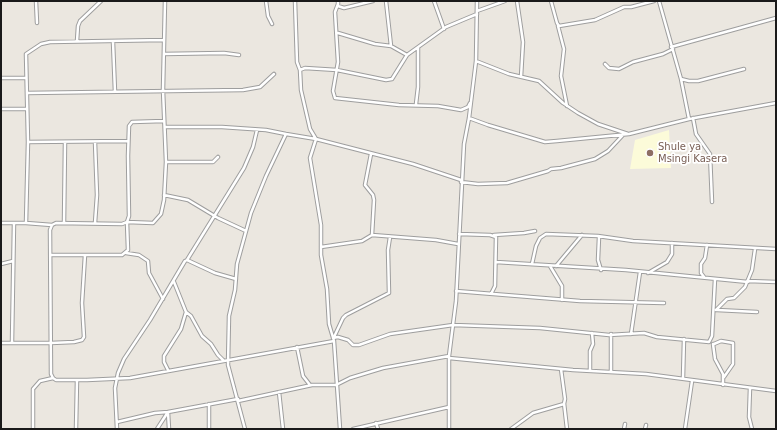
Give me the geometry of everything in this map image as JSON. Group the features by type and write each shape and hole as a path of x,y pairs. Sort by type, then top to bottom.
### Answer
{"street":[{"path":"36,1 37,23"},
{"path":"77,41 80,20 101,1"},
{"path":"1,223 52,225 56,223 122,224 127,222 153,223 157,220 161,214 164,195 166,162 164,121 165,1"},
{"path":"266,1 268,16 272,24"},
{"path":"295,1 297,62 300,70 301,90 310,129 316,139 310,158 321,225 321,247 327,289 329,324 334,340 340,429"},
{"path":"338,2 340,7 344,8 373,1"},
{"path":"386,1 391,46"},
{"path":"434,1 444,29"},
{"path":"449,429 449,357 456,291 464,144 469,118 476,61 476,1"},
{"path":"300,70 305,68 337,70 386,80 392,79 407,55 444,29 505,1"},
{"path":"517,1 522,42 521,76"},
{"path":"550,1 564,49 561,76 567,106"},
{"path":"557,25 579,24 595,20 624,7 631,7 654,1"},
{"path":"659,1 681,79 689,119"},
{"path":"338,2 335,12 337,33 337,70 333,91 335,98 399,105 416,104 464,110 470,101"},
{"path":"605,64 608,68 619,69 672,48 776,18"},
{"path":"337,33 375,44 391,46 407,55"},
{"path":"26,223 28,142 26,78 27,52 43,43 164,40"},
{"path":"113,42 115,92"},
{"path":"416,104 418,87 418,48"},
{"path":"164,54 224,53 239,55"},
{"path":"476,61 503,72 542,83 567,106 598,124 628,134"},
{"path":"681,79 689,82 698,81 744,69"},
{"path":"27,93 255,89 262,86 274,74"},
{"path":"1,78 26,78"},
{"path":"469,118 545,142 624,135 693,118 776,103"},
{"path":"1,109 28,109"},
{"path":"693,118 696,134 710,154 712,202"},
{"path":"126,253 128,250 127,222 129,216 128,130 132,122 164,121"},
{"path":"165,127 257,130 316,139 413,164 461,181 478,184 507,183 548,171 551,168 561,168 595,159 608,151 624,135"},
{"path":"117,429 115,388 116,379 124,359 244,168 253,147 257,130"},
{"path":"245,429 228,360 229,316 236,279 237,264 256,198 286,134"},
{"path":"28,142 65,143 128,141"},
{"path":"95,142 97,195 95,223"},
{"path":"64,223 65,143"},
{"path":"371,154 365,185 374,195 372,235"},
{"path":"166,162 213,162 218,158"},
{"path":"164,195 188,200 246,231"},
{"path":"12,342 14,223"},
{"path":"52,225 50,230 50,374 53,378"},
{"path":"459,234 494,235 535,231"},
{"path":"532,264 536,246 543,234 598,236 633,241 776,249"},
{"path":"321,247 362,242 372,235 436,240 458,244"},
{"path":"492,294 495,286 496,262 496,242 494,235"},
{"path":"556,266 582,235"},
{"path":"598,236 598,260 601,270"},
{"path":"334,340 343,318 346,315 389,293 388,250 390,237"},
{"path":"648,273 667,262 672,254 672,243"},
{"path":"704,278 701,273 701,264 705,258 707,245"},
{"path":"715,311 727,299 737,296 748,281 755,249"},
{"path":"50,255 117,256 126,253 139,255 148,261 149,273 163,298"},
{"path":"1,343 51,343 74,342 82,340 84,337 82,303 85,255"},
{"path":"187,260 236,279"},
{"path":"1,264 13,261"},
{"path":"496,262 715,279 776,282"},
{"path":"550,266 562,286 562,300"},
{"path":"630,334 640,272"},
{"path":"715,279 715,311 712,340 714,344 714,358 724,378"},
{"path":"173,281 186,312 191,316 202,336 211,344 224,361"},
{"path":"456,291 562,300 664,303"},
{"path":"715,311 757,312"},
{"path":"168,370 164,362 164,356 181,329 186,312"},
{"path":"33,429 33,389 40,382 53,378 56,380 77,380 130,378 334,340 340,337 354,345 390,334 453,325 540,328 611,334 644,333 657,337 709,342 712,340"},
{"path":"590,370 590,352 593,344 592,333"},
{"path":"611,334 611,371"},
{"path":"682,378 684,339"},
{"path":"714,344 721,341 733,342 733,364 724,378 723,385"},
{"path":"297,347 303,376 310,385"},
{"path":"117,422 155,413 238,400 310,385 336,385 350,378 383,368 449,357 682,378 692,381 776,392"},
{"path":"561,368 568,429"},
{"path":"76,429 77,380"},
{"path":"685,429 692,381"},
{"path":"750,388 749,417 752,429"},
{"path":"279,392 283,429"},
{"path":"511,429 533,413 562,406 564,403"},
{"path":"209,404 209,429"},
{"path":"353,429 449,407"},
{"path":"157,429 168,412"},
{"path":"168,412 169,429"},
{"path":"376,423 378,429"},
{"path":"624,429 625,424"},
{"path":"645,429 646,425"}],"shaded area":[{"path":"669,130 671,168 630,169 635,140"}],"place":[{"name":"Shule ya Msingi Kasera","path":"650,153"}]}
